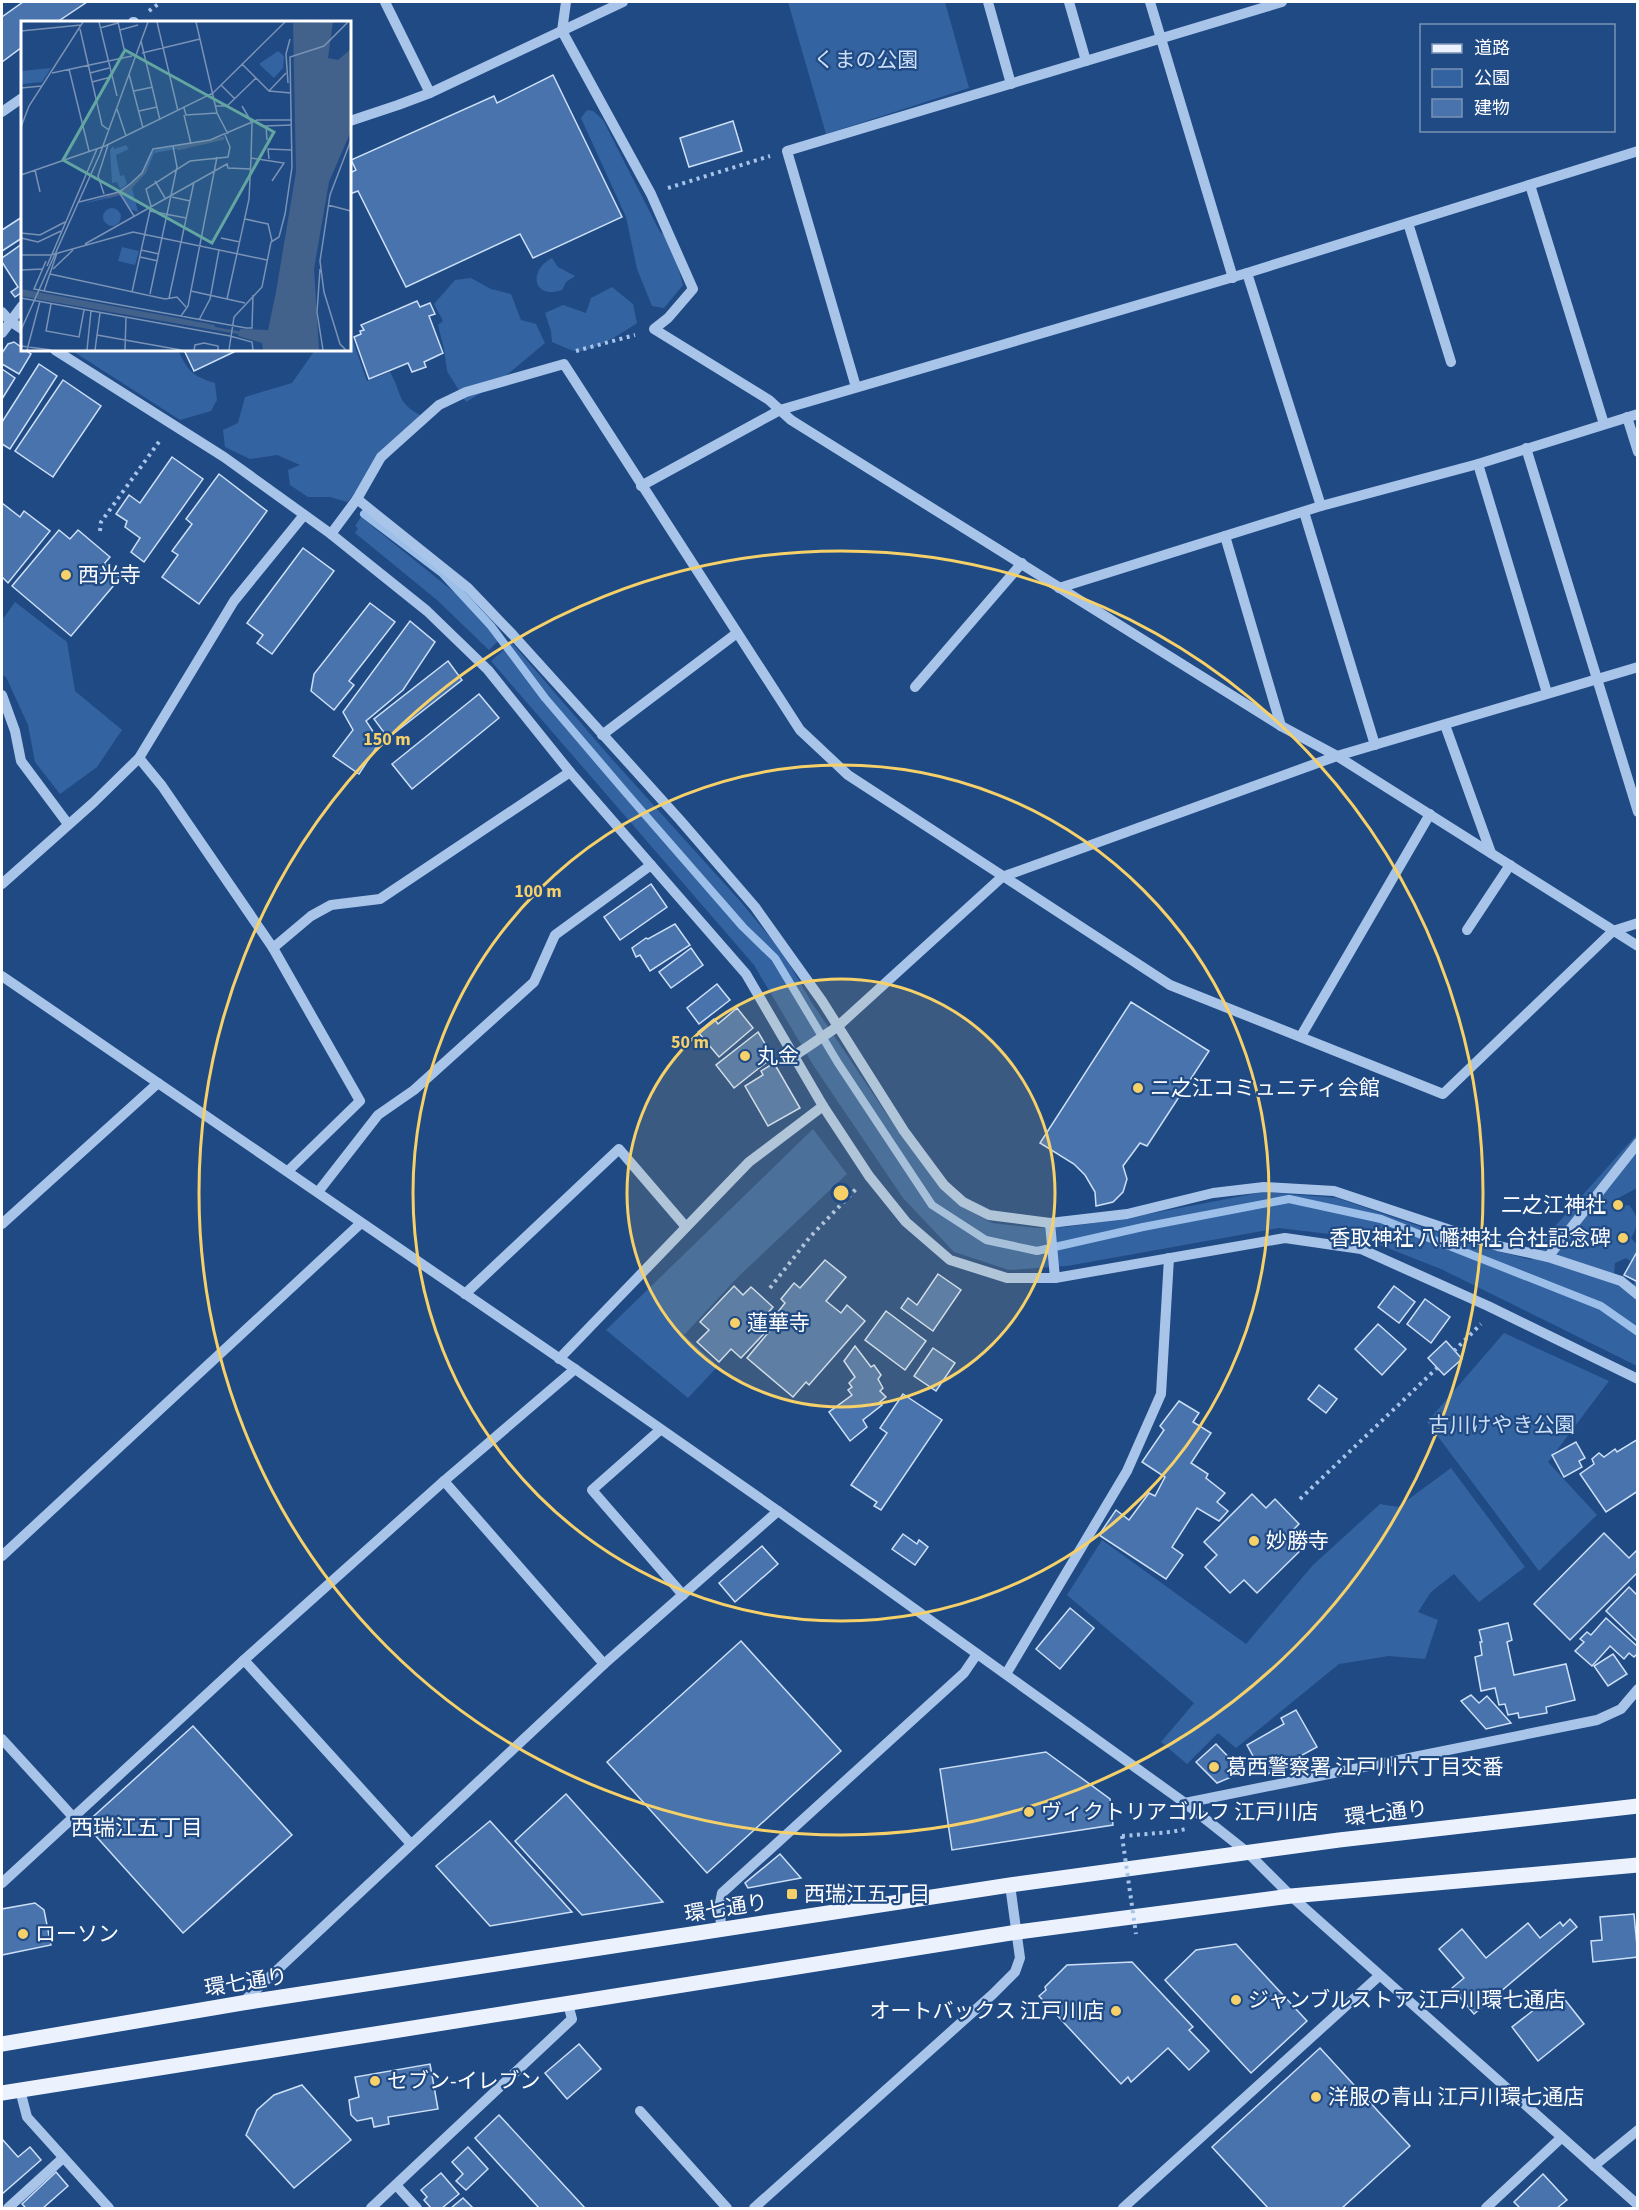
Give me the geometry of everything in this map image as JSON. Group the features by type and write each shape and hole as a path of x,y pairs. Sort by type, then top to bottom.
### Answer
{"main road":[{"name":"環七通り","path":"2,2044 242,2003 1010,1885 1247,1852 1638,1806"},
{"path":"2,2093 1018,1932 1291,1896 1638,1865"}],"street":[{"path":"385,2 430,93"},
{"path":"566,2 562,31 651,194 693,289 668,318 654,329 769,400 791,420 1281,726 1337,756 1638,946"},
{"path":"351,121 430,93 623,2"},
{"path":"988,2 1011,84"},
{"path":"1069,2 1086,61"},
{"path":"1150,2 1233,278"},
{"path":"856,387 787,151 1282,2"},
{"path":"2,112 21,99"},
{"path":"641,486 780,410 1233,278 1638,151"},
{"path":"1530,185 1604,424"},
{"path":"1408,223 1451,362"},
{"path":"1247,273 1321,506"},
{"path":"2,333 21,307"},
{"path":"2,312 21,328"},
{"path":"57,351 224,457 331,534 427,611 485,668 570,772 746,974 823,1106 869,1176 906,1222 950,1260 1007,1278 1054,1278 1285,1238 1361,1249 1638,1379"},
{"path":"331,534 357,499 381,457 439,405 466,392 564,364 800,730 848,775 1170,985 1443,1094 1613,931 1638,923"},
{"path":"1059,588 1321,506 1478,464 1632,415 1638,452"},
{"path":"1526,448 1638,812"},
{"path":"1478,464 1547,693"},
{"path":"357,499 468,588 680,820 754,907 822,1001 904,1131 944,1185 963,1202 989,1215 1050,1222 1127,1214 1213,1193 1264,1187 1334,1191 1498,1246 1548,1257 1621,1281 1638,1295"},
{"path":"1304,512 1375,746"},
{"path":"2,884 93,803 139,758 234,601 304,515"},
{"path":"1225,536 1281,726"},
{"path":"915,687 1022,563"},
{"path":"602,735 737,633"},
{"path":"794,1056 837,1027 1002,877 1337,756 1638,667"},
{"path":"2,695 15,731 21,761 68,824"},
{"path":"1445,725 1491,853"},
{"path":"139,758 162,786 273,948 360,1101 288,1171"},
{"path":"273,948 311,916 331,905 380,899 570,772"},
{"path":"1301,1036 1430,814"},
{"path":"318,1192 378,1115 414,1090 534,982 555,935 651,865"},
{"path":"1467,930 1510,865"},
{"path":"2,976 778,1511 1185,1803 1247,1852 1291,1896 1379,1976 1638,2205"},
{"path":"2,1224 158,1083"},
{"path":"559,1359 749,1162 823,1106"},
{"path":"1548,1257 1638,1143"},
{"path":"465,1294 619,1149 686,1227"},
{"path":"1050,1222 1054,1278"},
{"path":"2,1556 361,1223"},
{"path":"1006,1674 1127,1471 1161,1394 1169,1258"},
{"path":"2,1883 244,1660 444,1481 574,1369"},
{"path":"660,1430 592,1490 683,1594"},
{"path":"444,1481 604,1664"},
{"path":"242,2003 604,1664 778,1511"},
{"path":"722,1930 720,1903 723,1893 964,1673 978,1654"},
{"path":"244,1660 411,1844"},
{"path":"1185,1803 1597,1720 1621,1708 1638,1689"},
{"path":"2,1739 74,1818"},
{"path":"754,2208 1015,1972 1020,1958 1010,1885"},
{"path":"1123,2208 1379,1976"},
{"path":"371,2208 572,2019 568,2004"},
{"path":"20,2090 27,2117 110,2208"},
{"path":"640,2111 727,2208"},
{"path":"1594,2166 1638,2130"},
{"path":"1486,2208 1562,2138"},
{"path":"8,2208 63,2158"},
{"path":"396,2185 417,2208"}],"path":[{"path":"651,194 787,151"},
{"path":"564,364 569,353 654,329"},
{"path":"100,531 101,522 172,424"},
{"path":"770,1288 810,1237 869,1176"},
{"path":"1454,1351 1494,1311"},
{"path":"1300,1498 1437,1368"},
{"path":"1136,1934 1122,1836 1191,1828"}],"green space":[{"name":"くまの公園","path":"788,2 945,2 969,88 826,134"},
{"path":"587,110 593,111 603,120 660,232 670,238 683,285 664,308 652,306 637,269 626,217 581,118"},
{"path":"552,258 558,267 575,276 566,282 562,290 553,292 545,291 537,283 539,270"},
{"path":"471,278 491,289 511,294 521,320 536,324 545,343 496,384 466,402 447,371 438,325 443,321 434,304 455,280"},
{"path":"612,287 633,304 637,323 607,341 582,351 575,351 552,342 545,313 563,305 586,313 591,298"},
{"path":"351,336 367,381 390,372 403,402 422,416 415,429 347,502 330,497 308,497 290,485 288,470 300,465 277,455 250,459 225,447 223,430 238,423 245,397 292,383 314,351 351,351"},
{"path":"73,351 179,351 192,372 215,383 217,400 211,411 180,420"},
{"path":"361,517 470,605 500,639 489,650 437,600 355,533 358,528 355,526"},
{"path":"15,602 67,642 75,691 122,730 97,767 60,794 35,762 28,725 6,677 2,675 2,620"},
{"path":"512,643 611,758 741,902 783,953 812,1003 888,1116 925,1167 962,1207 992,1223 1037,1228 1066,1227 1122,1219 1263,1192 1337,1198 1468,1243 1532,1260 1533,1251 1637,1134 1637,1188 1613,1201 1616,1207 1629,1205 1637,1221 1631,1238 1637,1245 1637,1258 1632,1262 1626,1258 1615,1263 1614,1274 1633,1285 1637,1277 1637,1366 1441,1269 1362,1238 1279,1228 1067,1266 1009,1270 954,1252 903,1198 815,1068 754,965 491,661"},
{"path":"813,1129 847,1174 739,1276 684,1335 718,1366 688,1398 606,1330"},
{"name":"古川けやき公園","path":"1504,1333 1609,1381 1548,1462 1597,1515 1539,1571 1427,1422"},
{"path":"1451,1468 1525,1567 1479,1602 1454,1574 1431,1592 1418,1612 1438,1620 1425,1659 1389,1656 1339,1664 1236,1748 1218,1733 1187,1764 1161,1742 1194,1703 1067,1595 1102,1540 1246,1644 1313,1565 1380,1504 1398,1507"}],"building":[{"path":"23,2 87,2 58,21 21,21 21,48 2,62 2,17"},
{"path":"553,75 622,217 533,258 520,234 406,287 358,191 351,194 351,172 356,170 351,160 494,96 497,103"},
{"path":"733,121 742,151 689,167 680,138"},
{"path":"21,218 21,239 2,251 2,230"},
{"path":"21,245 21,293 15,297 11,292 18,287 2,262 2,258"},
{"path":"417,301 420,307 430,303 435,314 429,316 443,353 424,362 426,367 412,372 408,363 369,379 354,337 364,330 361,325"},
{"path":"14,342 21,347 21,351 31,354 19,374 2,364 2,353 8,344"},
{"path":"184,351 236,351 194,371"},
{"path":"39,364 57,376 10,449 2,444 2,422"},
{"path":"2,369 15,378 2,399"},
{"path":"63,380 101,406 53,477 15,451"},
{"path":"172,457 203,479 144,562 131,552 140,538 125,527 127,521 116,514 129,495 140,503"},
{"path":"219,474 267,511 199,604 162,577 178,555 172,551 192,524 186,519"},
{"path":"2,503 20,517 24,511 50,531 8,583 2,577"},
{"path":"59,530 70,539 78,530 110,557 104,564 120,578 71,636 12,586"},
{"path":"303,548 334,571 272,654 257,643 263,635 247,623"},
{"path":"370,603 395,622 349,681 354,685 334,710 311,691 314,674"},
{"path":"410,621 435,642 403,690 366,721 380,742 359,774 333,756 353,730 343,712"},
{"path":"448,661 462,680 388,738 374,719"},
{"path":"479,694 499,718 412,789 392,764"},
{"path":"651,884 667,907 620,940 604,917"},
{"path":"675,924 690,945 650,971 640,955 636,957 632,948 646,938"},
{"path":"691,948 703,965 671,988 659,972"},
{"path":"717,984 730,1000 699,1024 687,1008"},
{"path":"1131,1002 1209,1051 1147,1146 1140,1143 1123,1166 1127,1179 1123,1192 1113,1202 1096,1206 1095,1192 1085,1175 1074,1164 1040,1143"},
{"path":"737,1008 753,1028 719,1057 698,1032 714,1019 718,1024"},
{"path":"758,1032 773,1057 734,1088 716,1065"},
{"path":"774,1063 800,1108 768,1126 745,1086 763,1075 761,1071"},
{"path":"1638,1250 1638,1282 1624,1275"},
{"path":"825,1260 846,1277 826,1301 841,1313 847,1305 865,1321 809,1385 806,1382 793,1397 747,1358 778,1321 774,1317 785,1303 781,1299 794,1283 800,1288"},
{"path":"938,1274 961,1290 933,1331 901,1308 908,1298 917,1305"},
{"path":"734,1286 743,1295 751,1287 773,1307 767,1314 776,1321 741,1358 731,1349 719,1362 697,1342 709,1330 700,1322"},
{"path":"1394,1286 1415,1302 1399,1323 1378,1307"},
{"path":"1425,1299 1450,1317 1431,1343 1407,1324"},
{"path":"886,1311 926,1341 905,1370 865,1340"},
{"path":"1378,1324 1406,1349 1382,1375 1355,1349"},
{"path":"1446,1341 1462,1359 1444,1375 1428,1358"},
{"path":"855,1346 871,1367 874,1365 881,1375 878,1379 883,1388 880,1391 886,1397 880,1402 882,1405 863,1420 867,1427 850,1441 829,1412 852,1395 848,1390 852,1387 849,1383 855,1377 844,1361"},
{"path":"933,1348 955,1363 936,1391 914,1376"},
{"path":"1319,1385 1337,1399 1326,1413 1308,1399"},
{"path":"903,1394 942,1420 881,1510 874,1506 877,1502 851,1485 887,1433 880,1428"},
{"path":"1179,1401 1199,1413 1193,1422 1211,1433 1191,1463 1208,1474 1206,1478 1225,1493 1217,1502 1228,1511 1219,1521 1197,1508 1172,1547 1183,1555 1166,1579 1099,1535 1116,1510 1129,1520 1149,1493 1155,1496 1165,1477 1142,1462 1164,1430 1160,1426"},
{"path":"1638,1439 1638,1491 1606,1512 1580,1474 1594,1464 1592,1459 1599,1453 1604,1457 1615,1449 1617,1452"},
{"path":"1576,1442 1585,1458 1579,1461 1582,1467 1564,1477 1552,1455"},
{"path":"1252,1494 1266,1508 1275,1499 1299,1524 1291,1532 1305,1546 1257,1593 1244,1580 1230,1593 1205,1567 1217,1555 1204,1542"},
{"path":"1604,1533 1629,1558 1638,1549 1638,1572 1570,1640 1534,1604"},
{"path":"903,1534 917,1544 919,1540 928,1547 915,1565 892,1549"},
{"path":"762,1546 778,1564 735,1602 719,1583"},
{"path":"1629,1587 1638,1596 1638,1642 1606,1611"},
{"path":"1070,1608 1094,1628 1060,1669 1036,1649"},
{"path":"1606,1618 1638,1647 1638,1653 1634,1657 1629,1653 1624,1659 1610,1646 1592,1666 1575,1651 1584,1642 1580,1639 1587,1632 1591,1635"},
{"path":"1508,1623 1512,1640 1507,1642 1514,1675 1566,1664 1575,1700 1546,1707 1547,1713 1519,1718 1518,1713 1508,1715 1505,1704 1499,1705 1495,1688 1481,1691 1475,1657 1482,1655 1479,1630"},
{"path":"741,1641 841,1751 707,1873 607,1762"},
{"path":"1613,1654 1627,1674 1608,1686 1594,1666"},
{"path":"1471,1695 1479,1703 1487,1696 1511,1723 1486,1729 1461,1701"},
{"path":"1296,1710 1317,1747 1264,1776 1247,1745 1284,1724 1281,1718"},
{"path":"193,1726 292,1835 183,1933 85,1824"},
{"path":"1216,1744 1243,1772 1217,1783 1196,1762"},
{"name":"ヴィクトリアゴルフ 江戸川店","path":"1046,1752 1110,1799 1113,1825 952,1850 940,1769"},
{"path":"566,1794 663,1902 582,1915 515,1841"},
{"path":"490,1821 572,1912 490,1926 436,1866"},
{"path":"780,1854 801,1878 748,1888 745,1883"},
{"path":"35,1903 44,1910 51,1945 2,1955 2,1909"},
{"path":"1634,1914 1638,1957 1593,1962 1591,1941 1602,1940 1600,1917"},
{"path":"1570,1919 1577,1927 1474,2014 1452,1988 1464,1978 1439,1949 1462,1929 1486,1958 1528,1923 1540,1938 1560,1922 1563,1926"},
{"name":"ジャンブルストア 江戸川環七通店","path":"1236,1944 1307,2021 1251,2073 1165,1980 1196,1950"},
{"name":"オートバックス 江戸川店","path":"1132,1962 1193,2027 1189,2030 1209,2051 1189,2070 1168,2048 1131,2082 1128,2077 1121,2084 1039,1996 1067,1965"},
{"path":"1558,1991 1584,2024 1538,2061 1512,2027"},
{"path":"579,2044 601,2069 567,2099 545,2073"},
{"name":"洋服の青山 江戸川環七通店","path":"1320,2048 1410,2146 1342,2208 1268,2208 1212,2147"},
{"path":"430,2064 438,2109 388,2117 389,2124 374,2127 372,2118 357,2121 351,2115 349,2100 359,2097 355,2077"},
{"path":"302,2085 351,2140 294,2188 246,2135 257,2110 274,2095"},
{"path":"499,2115 585,2208 539,2208 475,2138"},
{"path":"2,2139 18,2157 30,2147 41,2160 2,2194"},
{"path":"468,2147 488,2169 466,2190 456,2181 463,2174 452,2162"},
{"path":"56,2172 68,2186 43,2208 26,2208 22,2204"},
{"path":"441,2173 459,2194 442,2208 431,2208 424,2200 427,2197 421,2190"},
{"path":"1543,2174 1567,2200 1557,2208 1520,2208 1514,2202"},
{"path":"463,2198 473,2208 451,2208"}],"waterway":[{"path":"364,514 442,573 491,626 545,698 627,794 743,927 775,958 838,1063 932,1205 986,1240 1037,1251 1143,1227 1289,1199 1381,1219 1601,1306 1638,1332"}],"place":[{"name":"西光寺","path":"66,575"},
{"name":"丸金","path":"745,1056"},
{"name":"ニ之江コミュニティ会館","path":"1138,1088"},
{"name":"二之江神社","path":"1618,1205"},
{"name":"香取神社 八幡神社 合社記念碑","path":"1623,1238"},
{"name":"蓮華寺","path":"735,1323"},
{"name":"妙勝寺","path":"1254,1541"},
{"name":"葛西警察署 江戸川六丁目交番","path":"1214,1767"},
{"name":"ヴィクトリアゴルフ 江戸川店","path":"1029,1812"},
{"name":"西瑞江五丁目","path":"792,1894"},
{"name":"ローソン","path":"23,1934"},
{"name":"ジャンブルストア 江戸川環七通店","path":"1236,2000"},
{"name":"オートバックス 江戸川店","path":"1116,2011"},
{"name":"セブン-イレブン","path":"375,2081"},
{"name":"洋服の青山 江戸川環七通店","path":"1316,2097"}],"district":[{"name":"西瑞江五丁目","path":"137,1828"}]}
